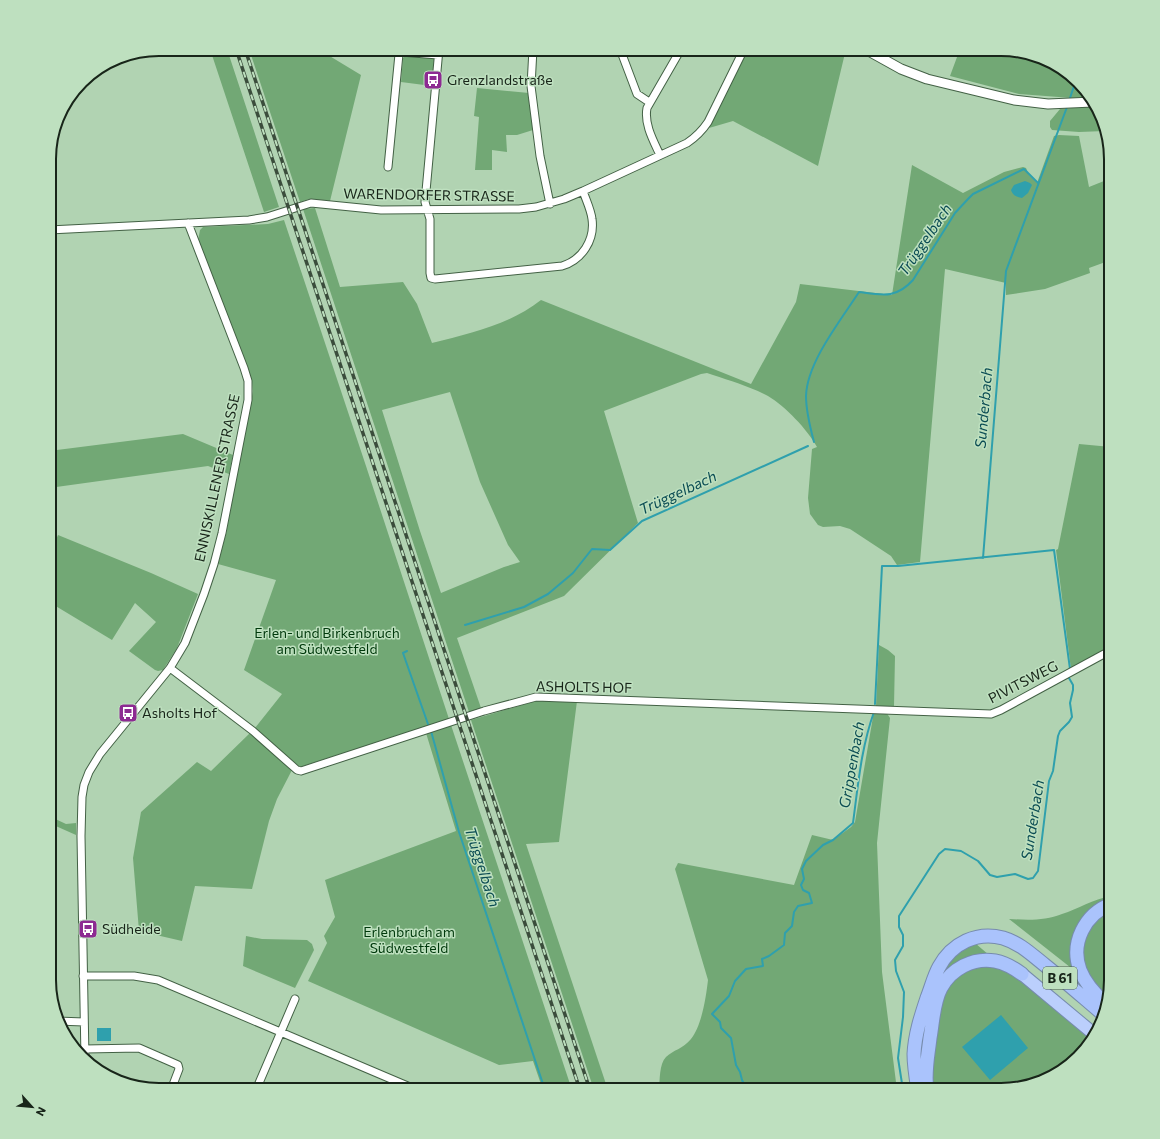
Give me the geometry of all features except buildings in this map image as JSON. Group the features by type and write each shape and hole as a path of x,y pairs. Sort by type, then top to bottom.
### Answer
{"highway":[{"path":"1101,1006 1086,983 1080,970 1077,952 1080,933 1094,914 1104,908"},
{"name":"B 61","path":"917,1083 914,1054 916,1034 938,968 955,947 970,939 982,936 995,937 1018,944 1101,1008"},
{"path":"926,1083 925,1078 934,1007 939,992 945,981 952,973 966,964 985,960 1003,963 1022,974 1090,1030"}],"street":[{"path":"388,167 398,56"},
{"path":"439,56 425,202 430,219 430,276 433,279 562,266 574,261 582,253 591,236 592,219 583,192"},
{"path":"533,56 531,86 540,156 550,204"},
{"path":"622,56 636,94 649,102"},
{"path":"660,155 648,125 646,112 649,102 666,77 677,56"},
{"name":"WARENDORFER STRASSE","path":"56,230 188,224 261,218 311,203 367,209 427,210 519,209 550,204 583,192 687,143 702,130 708,122 741,56"},
{"path":"878,56 901,68 934,81 1026,102 1059,104 1087,103"},
{"name":"ENNISKILLENER STRASSE","path":"85,1049 81,836 82,797 84,785 89,772 100,754 170,668 185,643 204,594 222,533 249,390 244,368 188,224"},
{"name":"PIVITSWEG","path":"894,709 996,713 1104,654"},
{"name":"ASHOLTS HOF","path":"170,668 253,730 297,770 301,771 484,711 536,697 894,709"},
{"path":"83,976 134,976 158,980 400,1083"},
{"path":"259,1083 295,999"},
{"path":"65,1021 84,1022"},
{"path":"85,1049 139,1048 178,1065 179,1069 174,1083"}],"green space":[{"path":"212,56 229,56 279,207 264,212"},
{"path":"251,56 330,56 361,75 330,201 309,199 300,202"},
{"path":"405,56 415,56 433,58 432,86 401,82 403,58"},
{"path":"745,56 844,56 818,166 733,121 709,128"},
{"path":"957,56 1008,56 1028,59 1047,67 1064,77 1084,97 1072,98 1019,94 950,76"},
{"path":"477,88 529,93 533,130 517,135 506,135 507,152 492,150 492,170 475,170 479,117 474,116"},
{"path":"1090,107 1101,131 1079,132 1052,130 1050,127 1050,121 1060,109"},
{"path":"1054,136 1079,136 1089,187 1104,181 1104,263 1089,268 1090,273 1045,289 1006,295 1006,283 945,269 920,562 897,565 891,556 850,529 840,526 823,527 818,525 810,514 808,498 812,449 817,447 808,433 789,412 768,396 748,387 707,373 701,374 604,411 638,523 564,596 457,638 481,708 469,712 303,209 315,208 340,287 403,282 417,304 432,343 475,332 503,322 529,309 541,300 751,384 796,302 800,284 892,295 912,165 963,193 1004,172 1023,167 1026,168 1029,175 1037,183","holes":["450,392 480,482 508,545 520,562 441,593 382,410"]},
{"name":"Erlen- und Birkenbruch am Südwestfeld","path":"284,220 449,719 300,767 255,728 282,694 244,670 276,580 218,564 226,534 253,391 252,381 247,366 198,241 200,230 203,227 268,224"},
{"path":"183,434 233,455 229,474 208,466 56,487 56,450"},
{"path":"1079,444 1104,446 1104,653 1071,669 1056,550 1058,549"},
{"path":"58,535 198,594 177,648 163,670 155,670 129,651 156,622 135,603 112,640 56,606 56,540"},
{"path":"879,645 895,656 894,706 876,706"},
{"path":"536,701 577,701 559,842 526,844 606,1083 592,1083 471,720"},
{"path":"874,711 886,712 890,718 877,843 882,972 896,1083 659,1083 662,1064 666,1057 688,1042 695,1033 701,1019 708,980 675,869 678,863 794,885 812,835 833,840 851,827 855,822"},
{"name":"Erlenbruch am Südwestfeld","path":"451,725 570,1083 541,1083 533,1061 499,1065 308,981 327,943 324,936 335,917 325,880 456,831 426,733"},
{"path":"250,733 292,770 277,799 269,821 252,889 195,886 182,941 139,931 133,858 141,812 197,762 211,771"},
{"path":"56,819 66,824 76,823 76,835 56,826"},
{"path":"1104,898 1104,905 1092,911 1075,971 1009,919 1029,920 1049,918 1068,912"},
{"path":"1104,915 1103,992 1089,974 1083,951 1084,940 1098,919"},
{"path":"246,936 262,939 307,940 312,944 314,950 295,988 243,966"},
{"path":"975,943 989,955 950,969 921,1071 919,1053 921,1035 942,971 957,952"},
{"path":"994,966 1018,977 1087,1036 1083,1043 1064,1062 1047,1072 1028,1080 1001,1083 931,1083 930,1078 941,999 956,976 974,967"}],"water":[{"path":"1025,181 1032,185 1028,193 1022,198 1015,196 1011,190 1014,185"},
{"path":"1001,1015 1028,1048 990,1080 962,1047"},
{"path":"97,1028 111,1028 111,1041 97,1041"}],"waterway":[{"name":"Sunderbach","path":"1069,101 1074,86"},
{"name":"Sunderbach","path":"983,558 1006,271 1067,107"},
{"name":"Trüggelbach","path":"814,442 806,396 812,369 826,342 859,292 882,295 895,293 907,286 913,280 955,213 973,194 1024,169 1038,183"},
{"name":"Trüggelbach","path":"465,625 524,607 548,594 573,573 592,549 610,550 642,521 808,446"},
{"name":"Trüggelbach","path":"875,704 882,566 898,566 1054,550 1070,669"},
{"name":"Trüggelbach","path":"407,651 403,653 429,727"},
{"name":"Sunderbach","path":"902,1083 898,1058 903,1017 904,992 896,971 895,960 903,946 903,935 899,927 899,916 939,854 945,849 961,851 978,861 990,875 997,877 1015,874 1028,879 1033,878 1038,871 1049,781 1053,771 1058,736 1060,731 1072,717 1070,703 1073,685 1069,678"},
{"name":"Grippenbach","path":"744,1083 736,1065 731,1038 721,1028 720,1022 712,1014 729,996 735,981 746,969 763,966 762,959 769,956 784,945 785,933 792,926 794,912 798,906 812,903 809,893 803,890 801,885 804,879 802,869 806,861 823,845 833,840 853,823 863,753 874,712"},
{"name":"Trüggelbach","path":"431,731 459,832 543,1083"}],"railway":[{"path":"238,56 578,1083"},
{"path":"247,56 588,1083"}],"place":[{"name":"Grenzlandstraße","path":"433,80"},
{"name":"Asholts Hof","path":"128,713"},
{"name":"Südheide","path":"88,929"}]}
